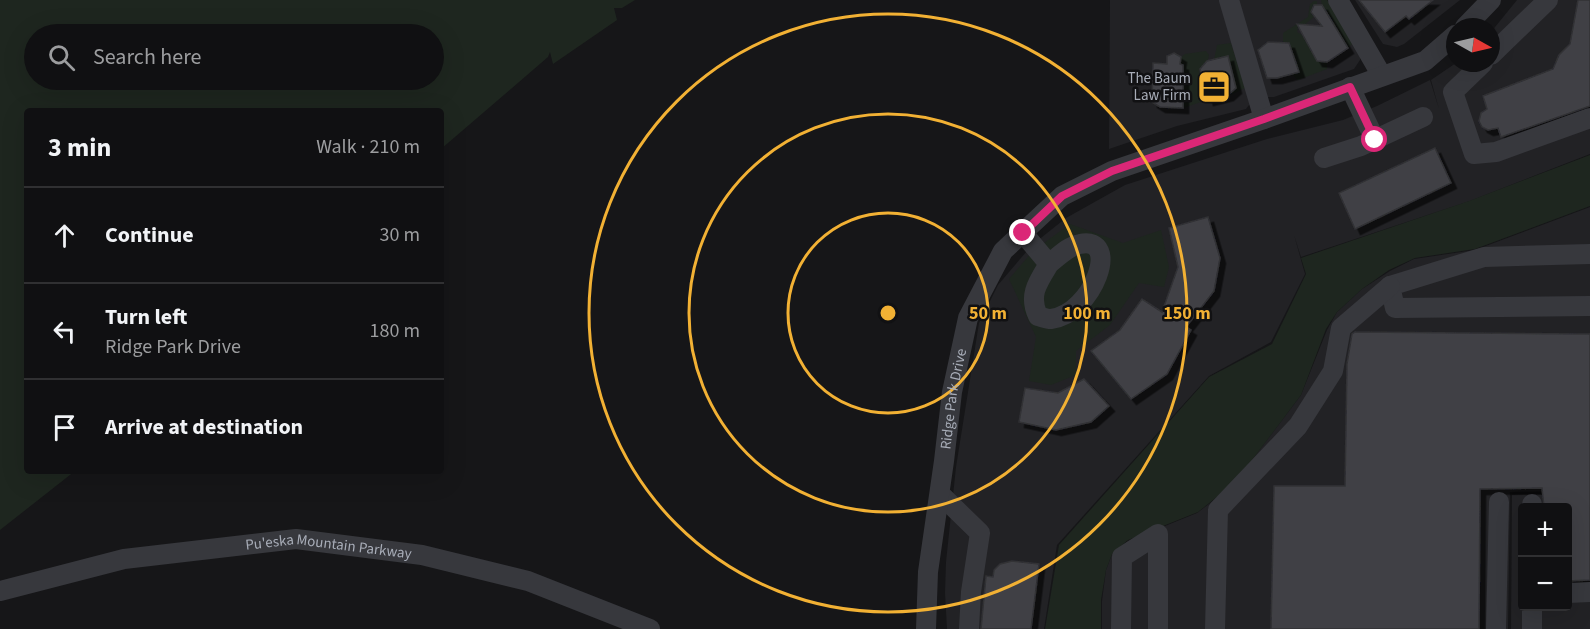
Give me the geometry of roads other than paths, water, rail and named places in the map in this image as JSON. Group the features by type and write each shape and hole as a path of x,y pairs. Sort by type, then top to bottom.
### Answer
{"street":[{"path":"1229,0 1264,119"},
{"path":"1338,0 1382,76"},
{"path":"1474,18 1491,0"},
{"path":"1500,46 1548,0"},
{"name":"Ridge Park Drive","path":"926,629 928,572 952,392 968,318 1003,251 1062,196 1112,171 1425,61 1446,43"},
{"path":"1474,72 1453,92 1474,154 1496,152 1590,118"},
{"path":"1350,87 1375,140"},
{"path":"1324,158 1375,140 1423,117"},
{"path":"1023,233 1049,264"},
{"path":"1215,629 1218,510 1298,426 1333,371 1341,328 1390,286 1484,257 1590,254"},
{"path":"1390,286 1395,308 1590,306"},
{"path":"940,494 980,533 971,592 969,629"},
{"path":"1496,629 1499,502"},
{"path":"1121,629 1122,557 1158,534 1158,629"},
{"name":"Pu'eska Mountain Parkway","path":"0,591 124,559 296,540 422,555 528,581 650,629"},
{"path":"1572,593 1590,592"},
{"path":"1532,611 1532,629"}],"place":[{"name":"The Baum Law Firm","path":"1214,87"}]}
